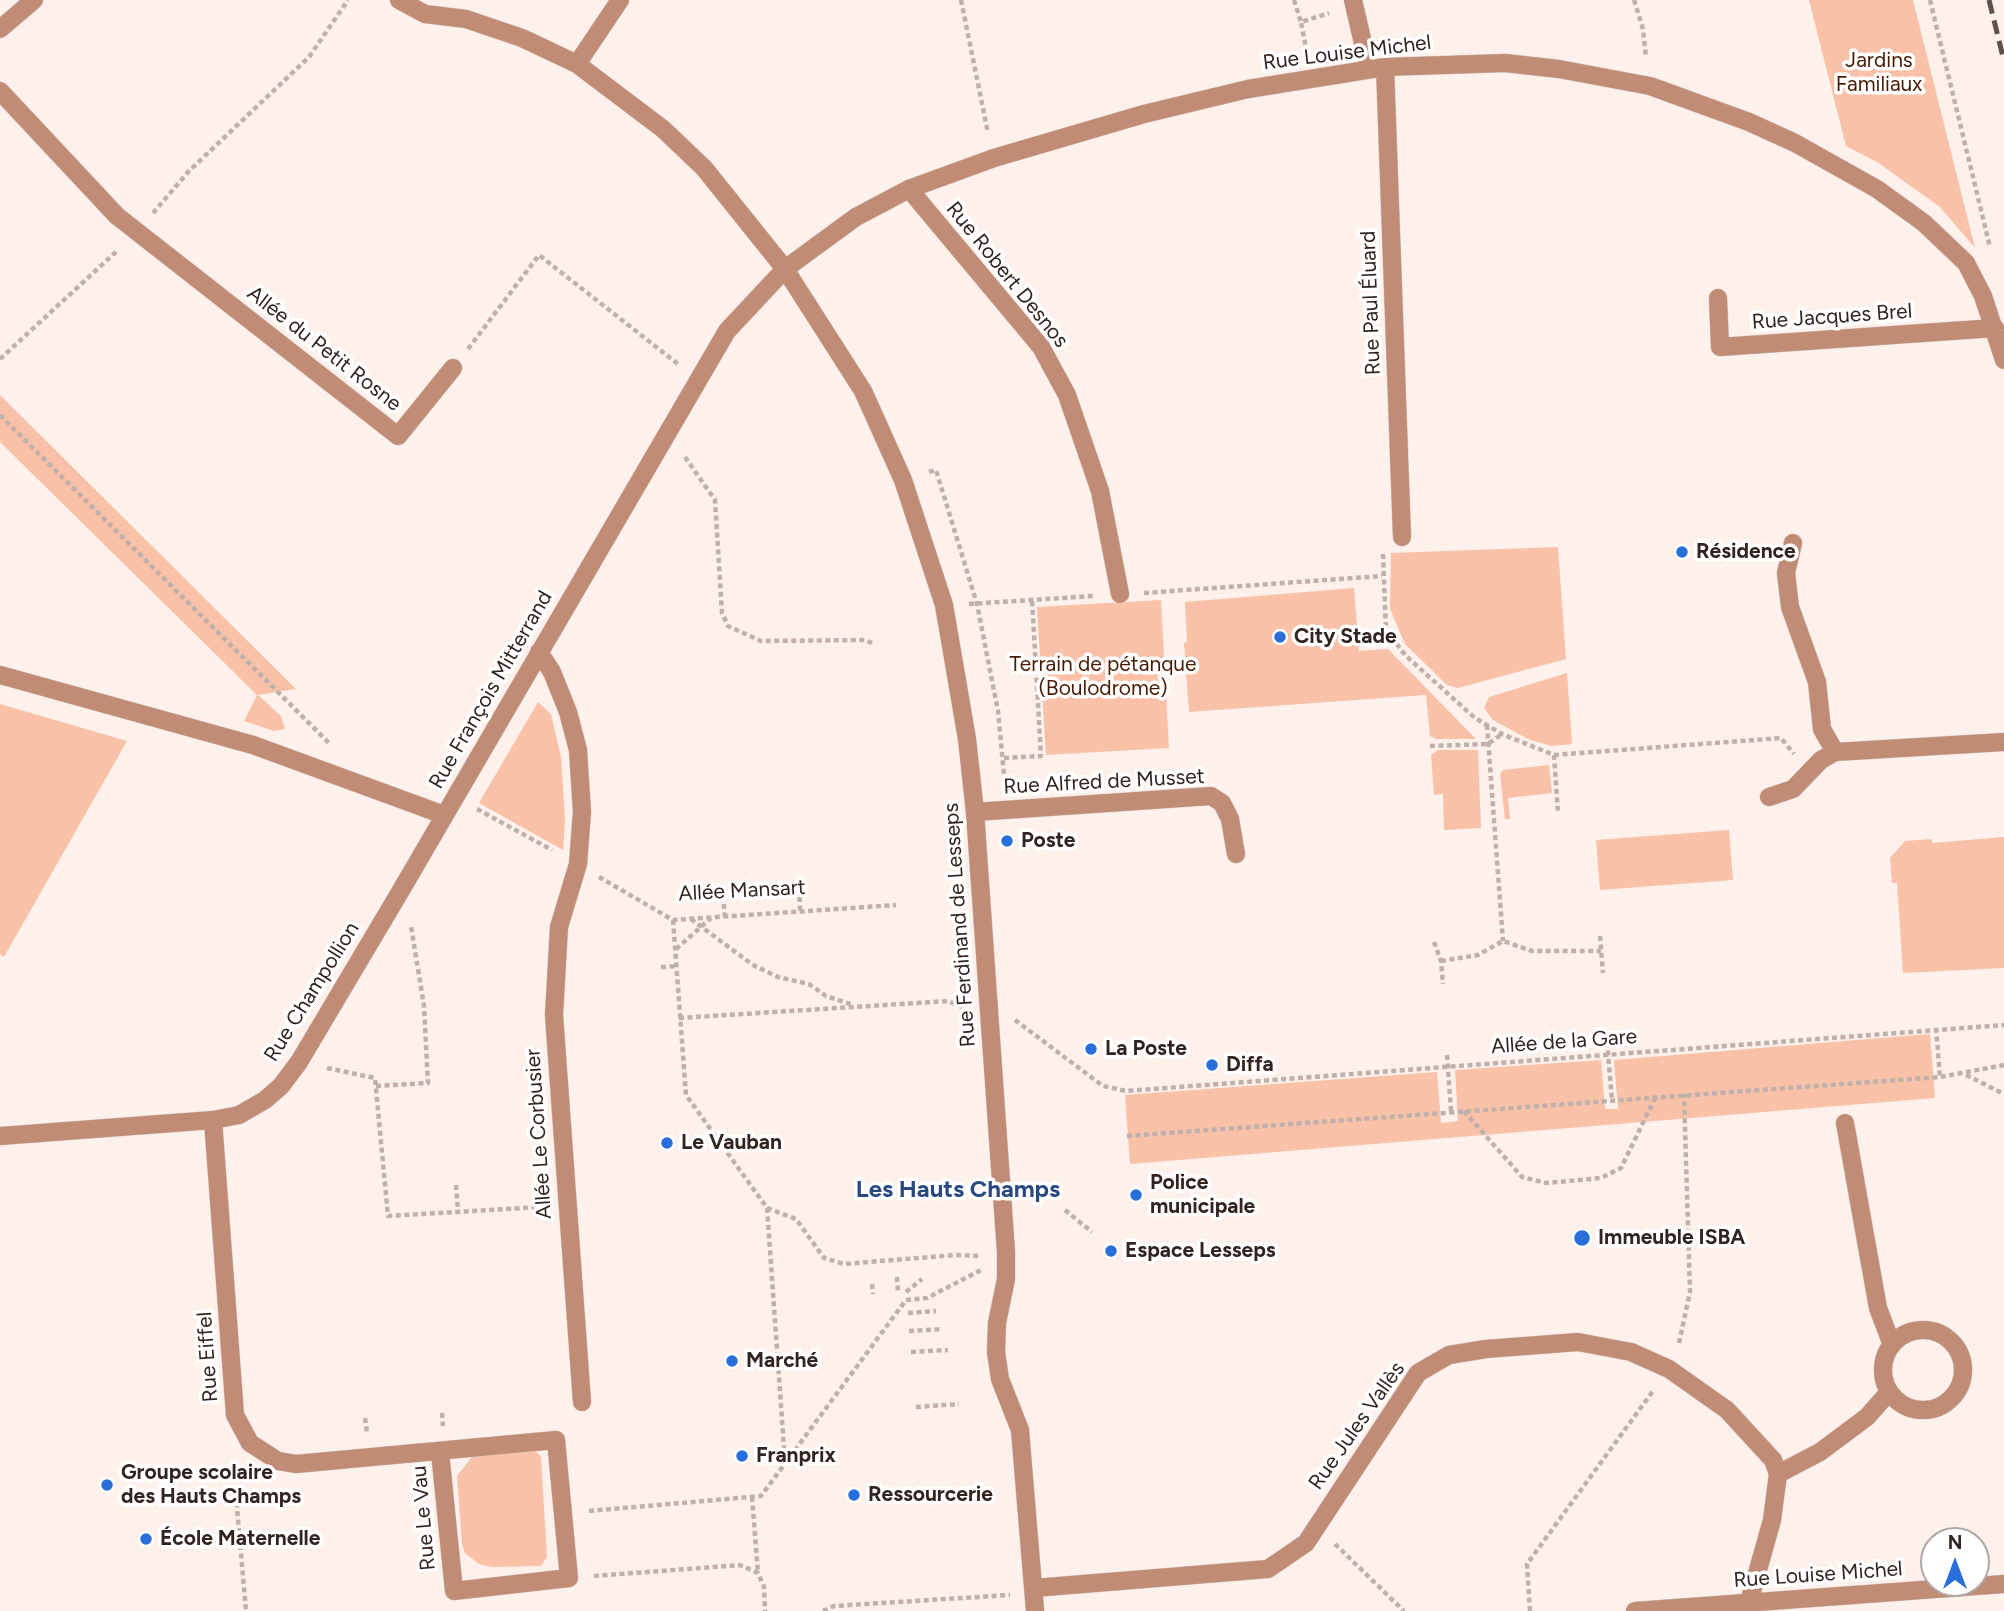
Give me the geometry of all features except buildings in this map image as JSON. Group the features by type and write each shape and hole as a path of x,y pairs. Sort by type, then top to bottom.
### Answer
{"street":[{"path":"0,29 34,0"},
{"name":"Rue Ferdinand de Lesseps","path":"399,0 425,13 466,19 522,38 577,64 663,129 704,168 785,269 863,391 882,429 908,494 944,605 960,687 975,812 1006,1258 1006,1279 997,1323 996,1352 1000,1379 1020,1430 1035,1597"},
{"path":"577,64 620,0"},
{"name":"Rue Paul Éluard","path":"1353,0 1360,32 1377,68 1402,537"},
{"name":"Rue Louise Michel","path":"785,269 856,217 909,188 969,166 1144,114 1312,77 1377,68 1505,63 1559,69 1650,86 1760,127 1877,188 1924,223 1966,263 1995,328 2004,360"},
{"name":"Allée du Petit Rosne","path":"0,91 117,216 398,436 453,368"},
{"name":"Rue Robert Desnos","path":"909,188 1041,347 1067,395 1100,491 1120,594"},
{"name":"Rue François Mitterrand","path":"0,675 253,745 444,815 727,331 785,269"},
{"name":"Rue Jacques Brel","path":"1718,298 1720,347 1995,328"},
{"path":"1793,543 1786,573 1790,607 1817,682 1822,729 1835,752"},
{"path":"539,652 552,672 568,712 578,750 582,812 578,864"},
{"path":"1769,797 1793,789 1821,760 1835,752 2004,742"},
{"name":"Rue Alfred de Musset","path":"975,812 1211,796 1222,803 1230,820 1236,854"},
{"name":"Rue Champollion","path":"0,1136 213,1120 239,1115 265,1100 281,1086 299,1062 444,815"},
{"name":"Allée Le Corbusier","path":"578,864 559,927 554,1015 582,1402"},
{"name":"Rue Eiffel","path":"213,1120 235,1415 240,1429"},
{"path":"1845,1123 1878,1308 1892,1345"},
{"path":"1914,1331 1939,1333 1959,1351 1963,1378 1959,1391 1938,1408 1910,1409 1889,1392 1882,1368 1892,1345 1914,1331"},
{"name":"Rue Jules Vallès","path":"1035,1597 1115,1581 1268,1569 1306,1543 1418,1373 1449,1355 1486,1349 1578,1342 1631,1352 1669,1369 1727,1410 1773,1460 1778,1474"},
{"path":"1749,1602 1772,1520 1778,1474 1820,1452 1867,1417 1889,1392"},
{"path":"240,1429 261,1453 278,1461 296,1464 556,1440 569,1578"},
{"name":"Rue Le Vau","path":"440,1452 454,1591 569,1578"},
{"name":"Rue Louise Michel","path":"1634,1611 2004,1584"}],"path":[{"path":"0,359 137,232 189,171 309,57 348,0"},
{"path":"961,0 990,144"},
{"path":"1294,0 1312,77"},
{"path":"1634,0 1643,29 1650,86"},
{"path":"1930,0 1990,247 1966,263"},
{"path":"1301,22 1329,13 1360,32"},
{"path":"453,368 539,255 698,380"},
{"path":"0,415 332,747"},
{"path":"665,437 687,459 715,500 722,613 728,625 761,642 866,640 875,645"},
{"path":"1402,537 1383,553 1382,576 1387,630 1420,670 1487,725 1502,734 1554,755 1781,738 1810,773"},
{"path":"944,605 1382,576"},
{"path":"1004,758 1041,756 1032,600"},
{"path":"1487,725 1503,941"},
{"path":"1430,746 1488,744 1502,734"},
{"path":"1554,755 1558,813"},
{"name":"Allée Mansart","path":"455,796 673,920 896,905"},
{"path":"799,880 800,911"},
{"path":"722,887 725,917"},
{"path":"376,1086 428,1083 420,981 412,931 400,892"},
{"path":"675,950 711,918"},
{"path":"691,919 753,965 778,977 808,984 826,996 857,1007"},
{"path":"673,920 686,1095 766,1208 785,1463"},
{"path":"1600,936 1603,973"},
{"path":"1441,961 1478,956 1503,941 1532,951 1601,951"},
{"path":"1434,942 1441,961 1443,984"},
{"path":"661,967 677,966"},
{"path":"679,1018 948,1001 972,1012 988,1010"},
{"name":"Allée de la Gare","path":"988,1010 1002,1010 1103,1086 1126,1091 1936,1028 2004,1025"},
{"path":"1936,1028 1940,1077"},
{"path":"1607,1042 1612,1100"},
{"path":"1447,1055 1451,1111"},
{"path":"299,1062 375,1078 388,1216 567,1205"},
{"path":"1127,1136 1940,1077 2004,1065"},
{"path":"1966,1074 2004,1094"},
{"path":"1464,1110 1522,1177 1546,1182 1587,1180 1601,1178 1621,1168 1656,1096"},
{"path":"456,1185 458,1212"},
{"path":"766,1208 796,1219 824,1258 844,1264 956,1255 1006,1258"},
{"path":"1065,1210 1092,1232"},
{"path":"563,1513 761,1496 906,1300 927,1298 1006,1258"},
{"path":"897,1277 898,1293"},
{"path":"906,1292 922,1279"},
{"path":"872,1284 873,1294"},
{"path":"908,1313 936,1311"},
{"path":"909,1331 942,1329"},
{"path":"911,1352 948,1350"},
{"path":"916,1407 958,1404"},
{"path":"240,1429 242,1472 237,1508 246,1611"},
{"path":"752,1497 758,1573 764,1587 765,1611"},
{"path":"1317,1526 1404,1611"},
{"path":"569,1578 740,1565 758,1573"},
{"path":"823,1611 834,1606 851,1609 1035,1597"}],"green space":[{"name":"Jardins Familiaux","path":"1809,0 1913,0 1975,248 1940,207 1877,162 1846,146"},
{"path":"0,395 296,689 258,695 281,716 285,729 274,731 244,721 257,695 0,442"},
{"path":"1558,547 1566,659 1458,688 1447,685 1405,644 1390,609 1391,553"},
{"path":"1354,588 1359,651 1388,649 1476,739 1437,739 1430,736 1426,695 1189,712 1184,643 1187,642 1185,602"},
{"name":"Terrain de pétanque (Boulodrome)","path":"1161,600 1169,748 1046,755 1037,607"},
{"path":"1567,673 1572,744 1551,746 1528,739 1493,720 1484,708 1489,697"},
{"path":"538,702 551,714 561,757 565,818 563,850 479,803"},
{"path":"0,704 127,741 4,957 0,954"},
{"path":"1438,750 1478,750 1481,828 1444,830 1443,794 1434,795 1431,755"},
{"path":"1549,765 1552,793 1508,798 1510,819 1505,819 1500,774 1503,770"},
{"path":"1729,830 1733,880 1600,890 1596,840"},
{"path":"2004,837 2004,968 1903,973 1897,883 1892,883 1890,858 1905,841 1931,839 1933,843"},
{"path":"1930,1034 1935,1098 1130,1164 1125,1095 1437,1072 1441,1123 1458,1121 1455,1070 1601,1060 1605,1109 1618,1109 1614,1060"},
{"path":"531,1446 541,1457 547,1557 541,1566 492,1567 479,1564 465,1553 462,1544 457,1476 475,1453"}],"railway":[{"path":"1989,0 2004,61"}],"place":[{"name":"Résidence","path":"1682,552"},
{"name":"City Stade","path":"1280,637"},
{"name":"Poste","path":"1007,841"},
{"name":"La Poste","path":"1091,1049"},
{"name":"Diffa","path":"1212,1065"},
{"name":"Le Vauban","path":"667,1143"},
{"name":"Police municipale","path":"1136,1195"},
{"name":"Immeuble ISBA","path":"1582,1238"},
{"name":"Espace Lesseps","path":"1111,1251"},
{"name":"Marché","path":"732,1361"},
{"name":"Franprix","path":"742,1456"},
{"name":"Groupe scolaire des Hauts Champs","path":"107,1485"},
{"name":"Ressourcerie","path":"854,1495"},
{"name":"École Maternelle","path":"146,1539"}],"district":[{"name":"Les Hauts Champs","path":"958,1190"}]}
